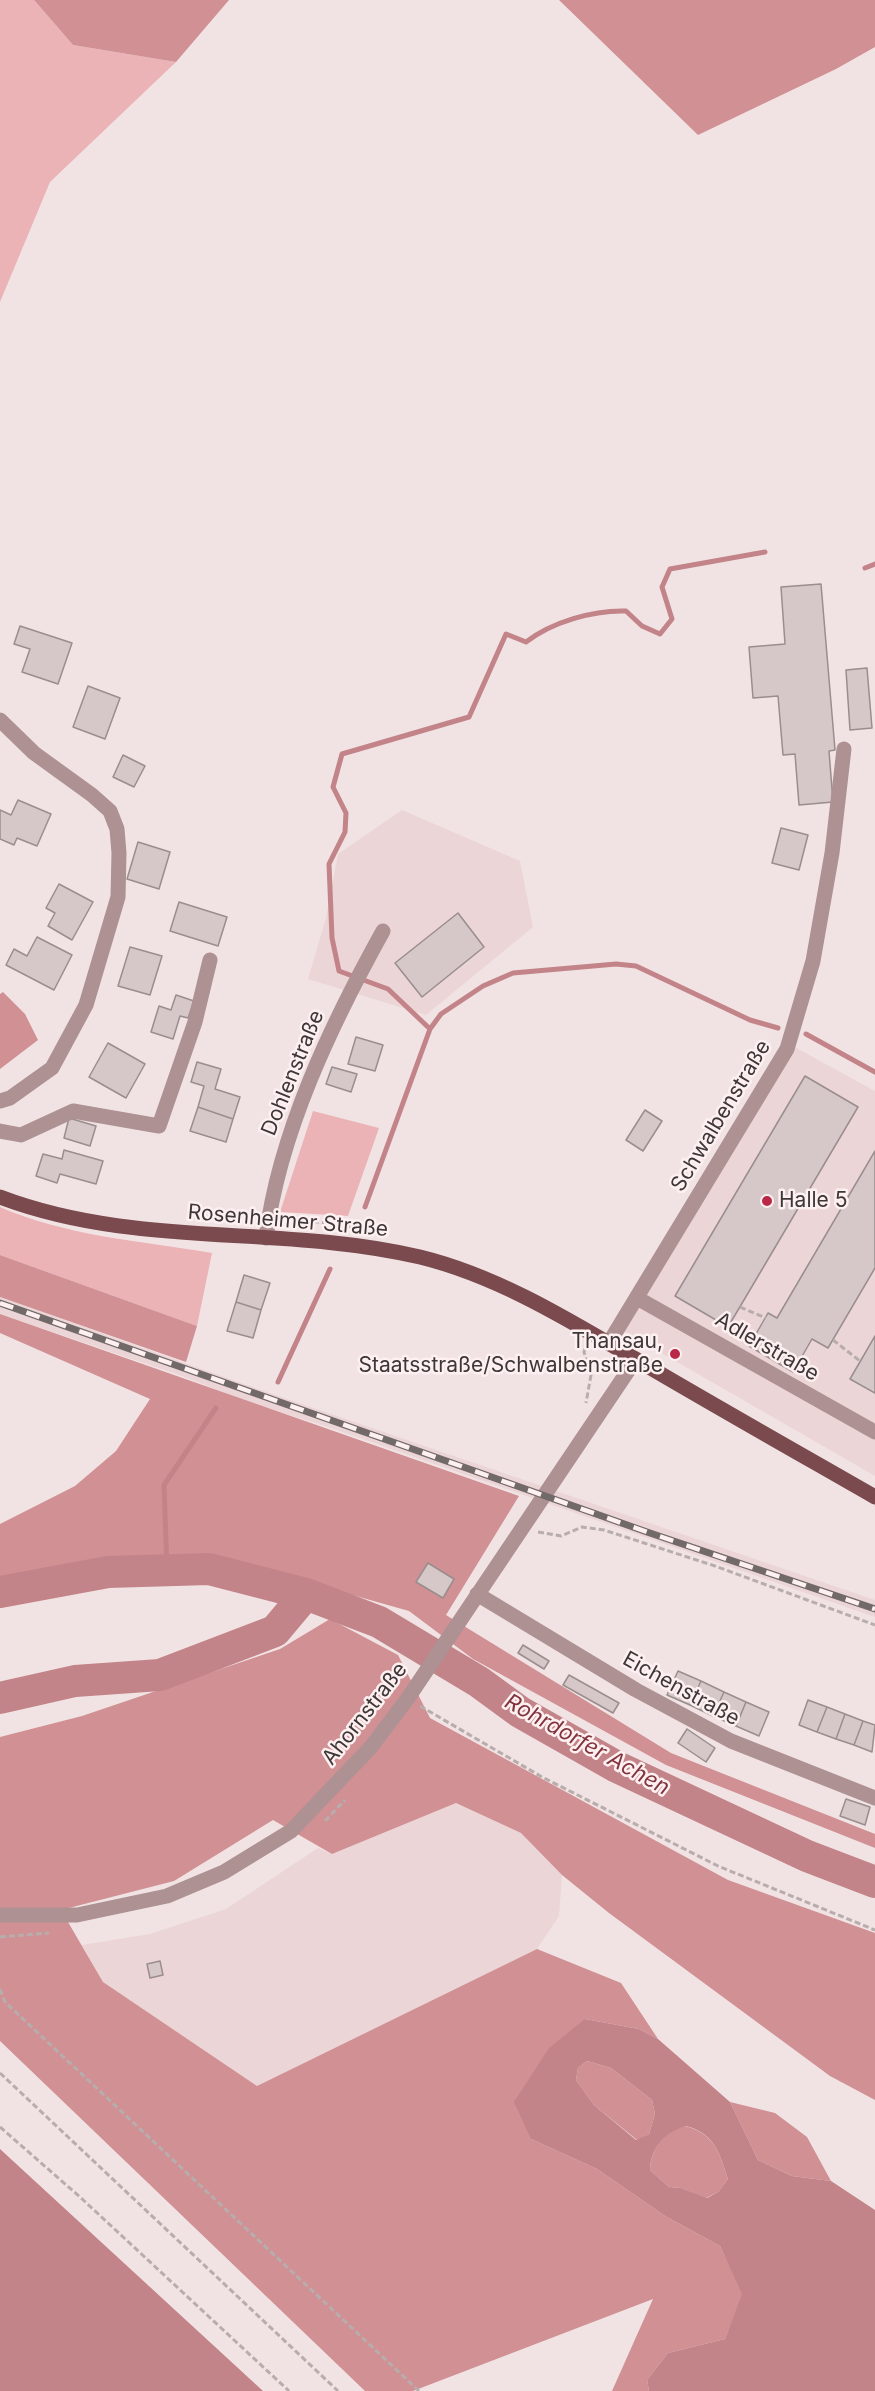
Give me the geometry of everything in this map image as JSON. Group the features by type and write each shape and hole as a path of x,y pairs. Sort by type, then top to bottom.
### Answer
{"main road":[{"name":"Rosenheimer Straße","path":"0,1197 40,1212 142,1231 266,1238 380,1248 471,1273 609,1343 875,1497"}],"street":[{"path":"0,720 34,753 110,811 117,829 119,853 118,897 86,1005 52,1068 10,1098 0,1101"},
{"name":"Schwalbenstraße","path":"609,1343 787,1049 813,960 832,853 844,749"},
{"name":"Dohlenstraße","path":"266,1238 284,1153 348,994 382,931"},
{"path":"0,1131 21,1135 72,1111 159,1126 195,1022 210,960"},
{"name":"Adlerstraße","path":"637,1298 875,1432"},
{"name":"Ahornstraße","path":"0,1915 77,1915 167,1896 224,1872 291,1831 371,1747 408,1698 636,1359"},
{"name":"Eichenstraße","path":"477,1594 636,1690 731,1741 875,1798"}],"path":[{"path":"740,1307 766,1318"},
{"path":"582,1413 590,1392 591,1375 584,1352 592,1335"},
{"path":"833,1340 860,1361"},
{"path":"524,1523 537,1531 561,1536 582,1527 604,1530 716,1566 875,1625"},
{"path":"408,1698 542,1777 718,1866 875,1930"},
{"path":"0,1989 5,2002 419,2391"},
{"path":"0,2073 338,2391"},
{"path":"0,2127 80,2197 289,2391"}],"shaded area":[{"path":"0,0 34,0 73,45 176,62 50,182 0,302"},
{"path":"34,0 229,0 176,62 73,45"},
{"path":"559,0 875,0 875,47 836,69 698,135"},
{"path":"402,810 520,861 533,927 426,1015 308,979 326,918 338,854"},
{"path":"3,992 25,1014 38,1040 0,1069 0,994"},
{"path":"791,1045 875,1091 875,1476 618,1328"},
{"path":"313,1111 379,1128 348,1216 280,1212"},
{"path":"0,1207 25,1217 77,1231 212,1253 197,1326 0,1255"},
{"path":"0,1255 197,1326 186,1362 0,1297"},
{"path":"0,1297 255,1388 875,1600 875,1617 322,1425 251,1403 182,1376 0,1314"},
{"path":"0,1314 519,1496 446,1615 671,1753 875,1834 875,1848 666,1765 473,1659 409,1611 214,1556 0,1589 0,1524 75,1486 116,1451 150,1399 0,1333"},
{"path":"330,1619 398,1655 430,1718 728,1880 875,1933 875,2100 830,2076 609,1913 562,1875 521,1833 456,1803 332,1854 273,1820 174,1881 61,1910 103,1982 257,2086 537,1949 621,1983 658,2039 639,2029 585,2019 531,2139 597,2169 665,2216 720,2246 743,2294 725,2339 668,2353 647,2380 649,2391 612,2391 653,2299 413,2391 365,2391 0,2041 0,1737 82,1716 280,1649"},
{"path":"456,1803 521,1833 562,1875 559,1916 537,1949 257,2086 103,1982 82,1945 150,1934 226,1909 318,1848 332,1854"},
{"path":"585,2019 639,2029 658,2039 730,2102 758,2160 792,2176 831,2181 875,2210 875,2391 649,2391 647,2380 668,2353 725,2339 742,2294 720,2246 665,2216 597,2169 531,2139 514,2102 549,2048","holes":["587,2061 611,2068 652,2100 655,2114 649,2134 636,2140 594,2105 576,2080 578,2068","686,2126 696,2129 710,2139 718,2152 728,2179 718,2192 707,2198 681,2188 669,2187 650,2170 653,2155 660,2142 671,2133"]},
{"path":"587,2061 611,2068 652,2100 655,2114 649,2134 637,2140 594,2105 576,2080 578,2068"},
{"path":"730,2102 775,2113 807,2137 831,2181 792,2176 758,2160"},
{"path":"685,2126 703,2134 714,2145 728,2179 718,2192 706,2198 681,2188 669,2187 650,2170 653,2155 660,2142"},
{"path":"0,2149 263,2391 0,2391"}],"building":[{"path":"821,584 835,750 829,751 833,802 799,805 795,754 783,755 778,696 753,698 749,647 785,644 781,587"},
{"path":"20,626 72,643 58,684 22,672 30,649 14,644"},
{"path":"867,668 872,728 850,730 846,670"},
{"path":"88,686 120,698 105,739 73,727"},
{"path":"123,755 145,766 134,787 113,777"},
{"path":"18,800 51,814 37,846 17,838 14,845 0,839 0,810 11,815"},
{"path":"781,828 808,835 799,870 772,863"},
{"path":"138,842 170,852 159,889 127,879"},
{"path":"59,884 93,902 72,940 48,926 55,913 46,908"},
{"path":"179,902 227,917 218,946 170,931"},
{"path":"458,913 484,947 422,997 395,963"},
{"path":"37,937 72,955 54,990 6,965 14,949 27,956"},
{"path":"130,947 162,956 150,995 118,986"},
{"path":"176,995 194,1001 188,1018 180,1016 173,1039 151,1032 159,1006 171,1010"},
{"path":"356,1037 383,1045 375,1071 348,1064"},
{"path":"108,1043 145,1064 126,1098 89,1077"},
{"path":"197,1062 221,1069 215,1089 240,1097 233,1119 198,1107 204,1086 191,1082"},
{"path":"332,1067 357,1074 351,1092 326,1084"},
{"name":"Halle 5","path":"805,1076 858,1107 728,1327 675,1296"},
{"path":"198,1107 233,1119 226,1142 190,1131"},
{"path":"645,1110 662,1121 643,1151 626,1140"},
{"path":"69,1118 96,1126 90,1146 64,1138"},
{"path":"64,1150 103,1161 96,1184 60,1174 57,1183 36,1176 43,1154 62,1159"},
{"path":"875,1151 875,1268 828,1348 812,1339 793,1372 749,1346 768,1313 777,1318"},
{"path":"244,1275 270,1283 261,1310 236,1302"},
{"path":"236,1302 261,1310 253,1338 227,1331"},
{"path":"875,1336 875,1393 850,1379"},
{"path":"428,1563 454,1579 443,1598 416,1582"},
{"path":"523,1645 549,1661 544,1669 518,1653"},
{"path":"678,1671 701,1681 690,1705 667,1695"},
{"path":"569,1675 619,1703 613,1713 563,1685"},
{"path":"701,1681 724,1692 713,1716 690,1705"},
{"path":"724,1692 746,1702 736,1726 713,1716"},
{"path":"808,1700 827,1707 817,1732 799,1725"},
{"path":"746,1702 769,1712 759,1736 736,1726"},
{"path":"827,1707 845,1714 836,1739 817,1732"},
{"path":"845,1714 863,1721 854,1745 836,1739"},
{"path":"863,1721 875,1725 872,1752 854,1745"},
{"path":"687,1729 715,1748 706,1762 678,1743"},
{"path":"846,1799 870,1807 865,1825 840,1816"},
{"path":"160,1961 163,1975 150,1978 147,1964"}],"waterway":[{"path":"430,1029 388,989 339,971 332,938 329,864 345,832 346,813 333,787 342,754 469,717 506,634 526,642 560,623 587,615 613,611 626,611 642,626 660,634 672,619 662,587 670,569 765,552"},
{"path":"865,568 875,564"},
{"path":"365,1207 430,1029 441,1014 483,986 513,973 616,964 636,966 750,1020 778,1028"},
{"path":"806,1034 875,1072"},
{"path":"278,1382 330,1269"},
{"path":"167,1570 164,1485 216,1408"},
{"name":"Rohrdorfer Achen","path":"0,1592 108,1572 209,1569 306,1594 379,1622 479,1682 520,1712 617,1767 807,1856 875,1882"},
{"name":"Rohrdorfer Achen","path":"0,1698 75,1681 160,1675 275,1631 306,1594"}],"railway":[{"path":"0,1303 647,1532 875,1609"}],"place":[{"name":"Halle 5","path":"767,1201"},
{"name":"Thansau, Staatsstraße/Schwalbenstraße","path":"675,1354"}]}
